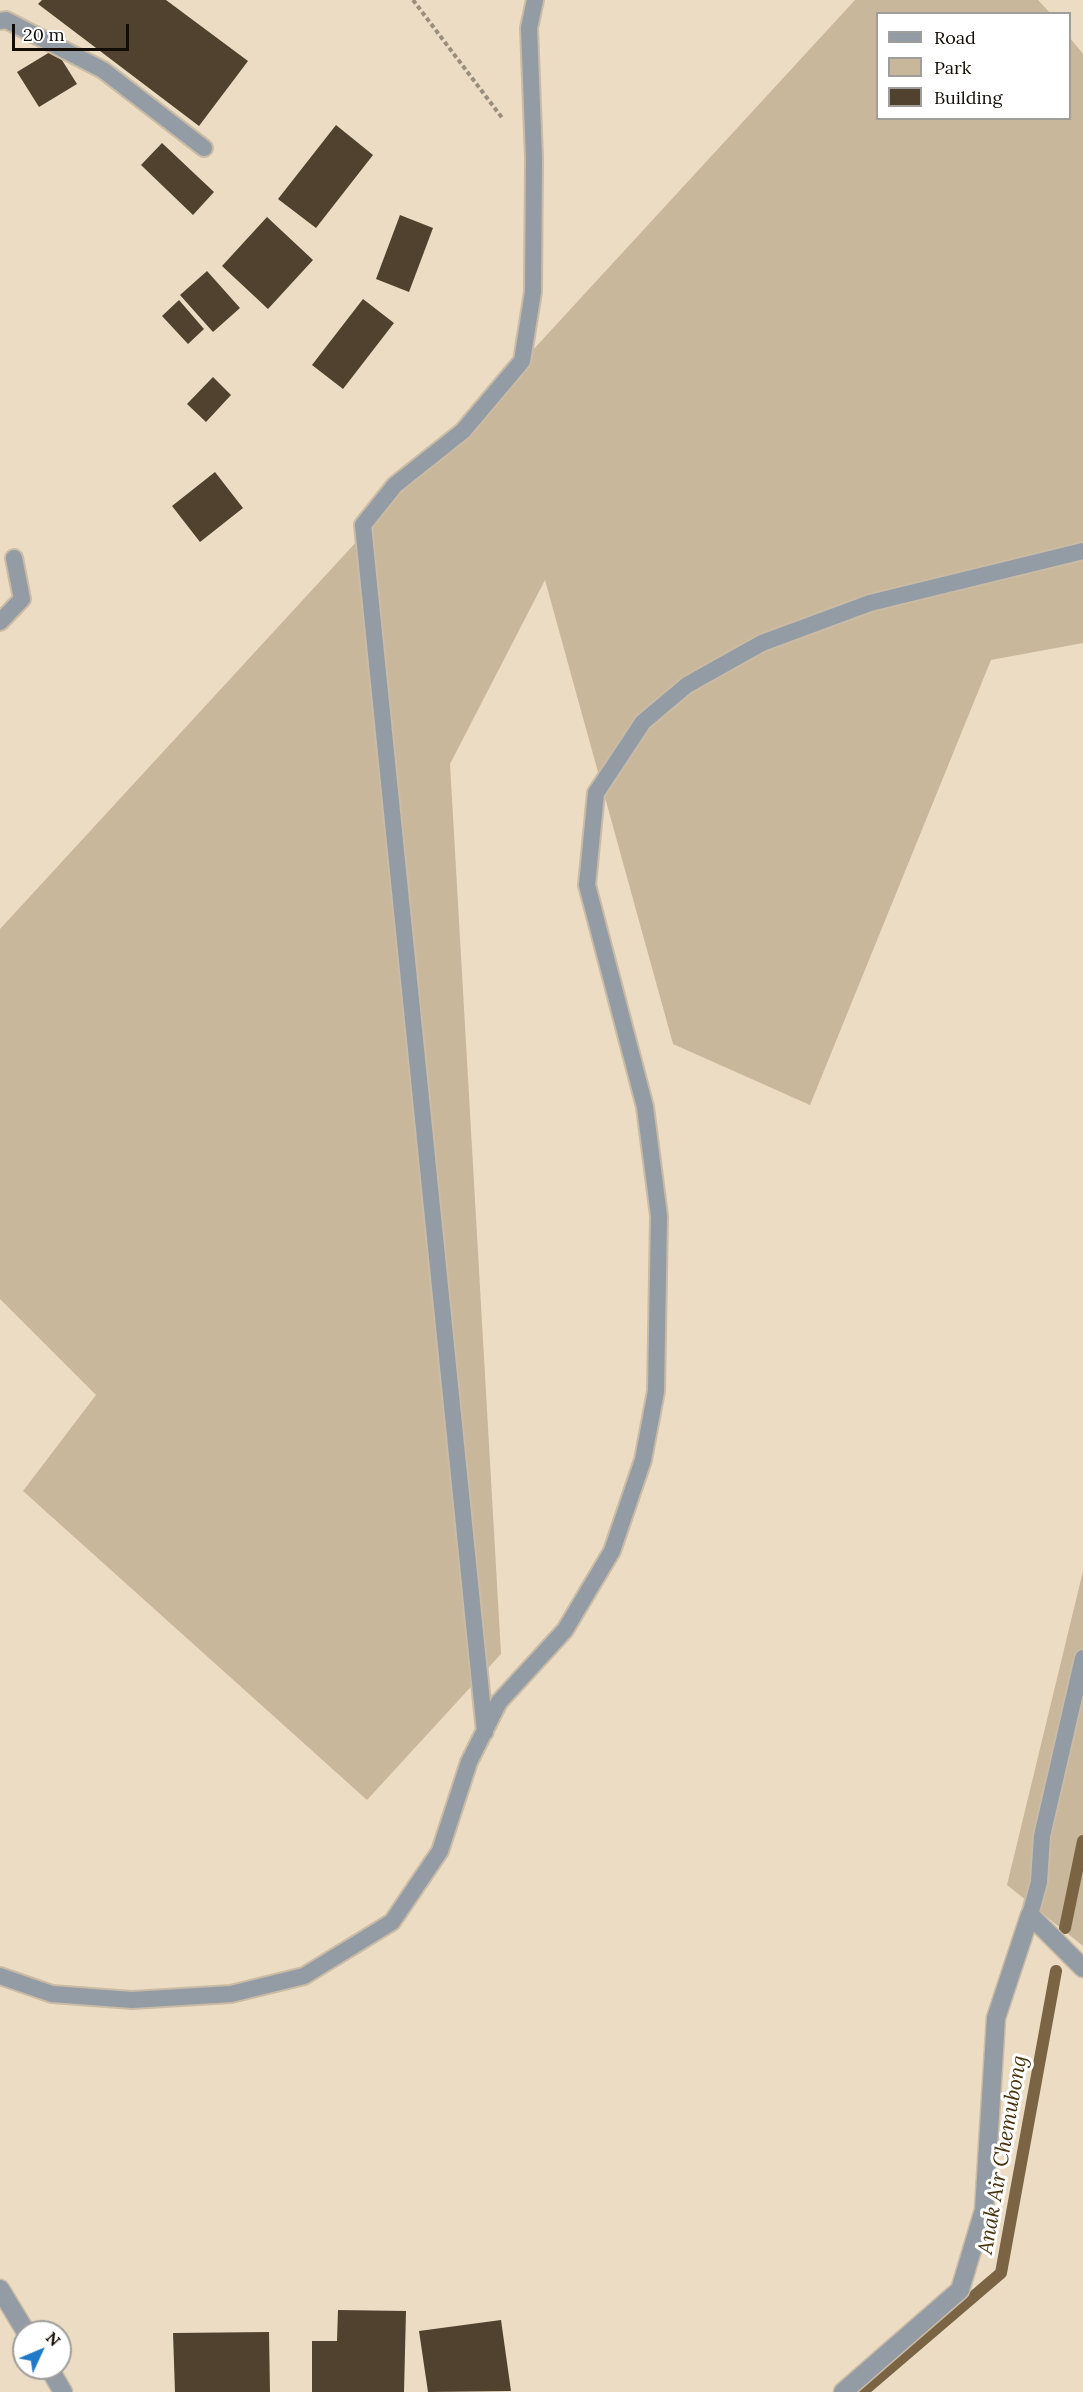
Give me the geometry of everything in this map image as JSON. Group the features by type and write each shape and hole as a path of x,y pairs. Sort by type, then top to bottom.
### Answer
{"street":[{"path":"843,2392 960,2290 984,2210 996,2018 1030,1914 1083,1968"},
{"path":"0,2289 19,2320"}],"lane":[{"path":"485,1731 363,525 395,485 463,431 522,362 533,292 534,158 529,28 535,0"},
{"path":"0,21 6,20 103,70 204,148"},
{"path":"0,1976 52,1994 132,2000 231,1994 304,1976 392,1922 440,1851 469,1762 500,1702 565,1630 612,1551 643,1460 656,1391 659,1216 645,1107 587,885 596,793 643,722 687,686 762,643 870,603 1083,550"},
{"path":"0,622 22,598 14,558"},
{"path":"1030,1914 1039,1882 1042,1836 1083,1658"}],"path":[{"path":"413,0 534,158"}],"green space":[{"path":"855,0 1038,0 1049,12 876,12 876,120 1071,120 1071,39 1083,54 1083,643 991,660 810,1105 673,1044 545,580 450,764 501,1654 367,1800 23,1491 96,1395 0,1299 0,929"},
{"path":"1083,1571 1083,1946 1007,1885"}],"building":[{"path":"42,0 166,0 248,61 199,126 38,4"},
{"path":"55,49 77,84 39,107 17,72"},
{"path":"336,125 373,155 316,228 278,199"},
{"path":"162,143 214,192 193,215 141,165"},
{"path":"400,215 433,228 409,292 376,279"},
{"path":"267,217 313,260 268,309 222,266"},
{"path":"207,271 240,308 213,332 180,295"},
{"path":"363,299 394,323 343,389 312,365"},
{"path":"179,300 204,329 188,344 162,316"},
{"path":"213,377 231,395 206,422 187,404"},
{"path":"215,472 243,508 200,542 172,506"},
{"path":"338,2310 406,2311 404,2392 312,2392 312,2341 337,2341"},
{"path":"501,2320 511,2391 428,2392 419,2331"},
{"path":"269,2332 270,2392 175,2392 173,2333"}],"waterway":[{"name":"Anak Air Chemubong","path":"1065,1928 1083,1841"},
{"name":"Anak Air Chemubong","path":"862,2392 1001,2273 1056,1971"}]}
